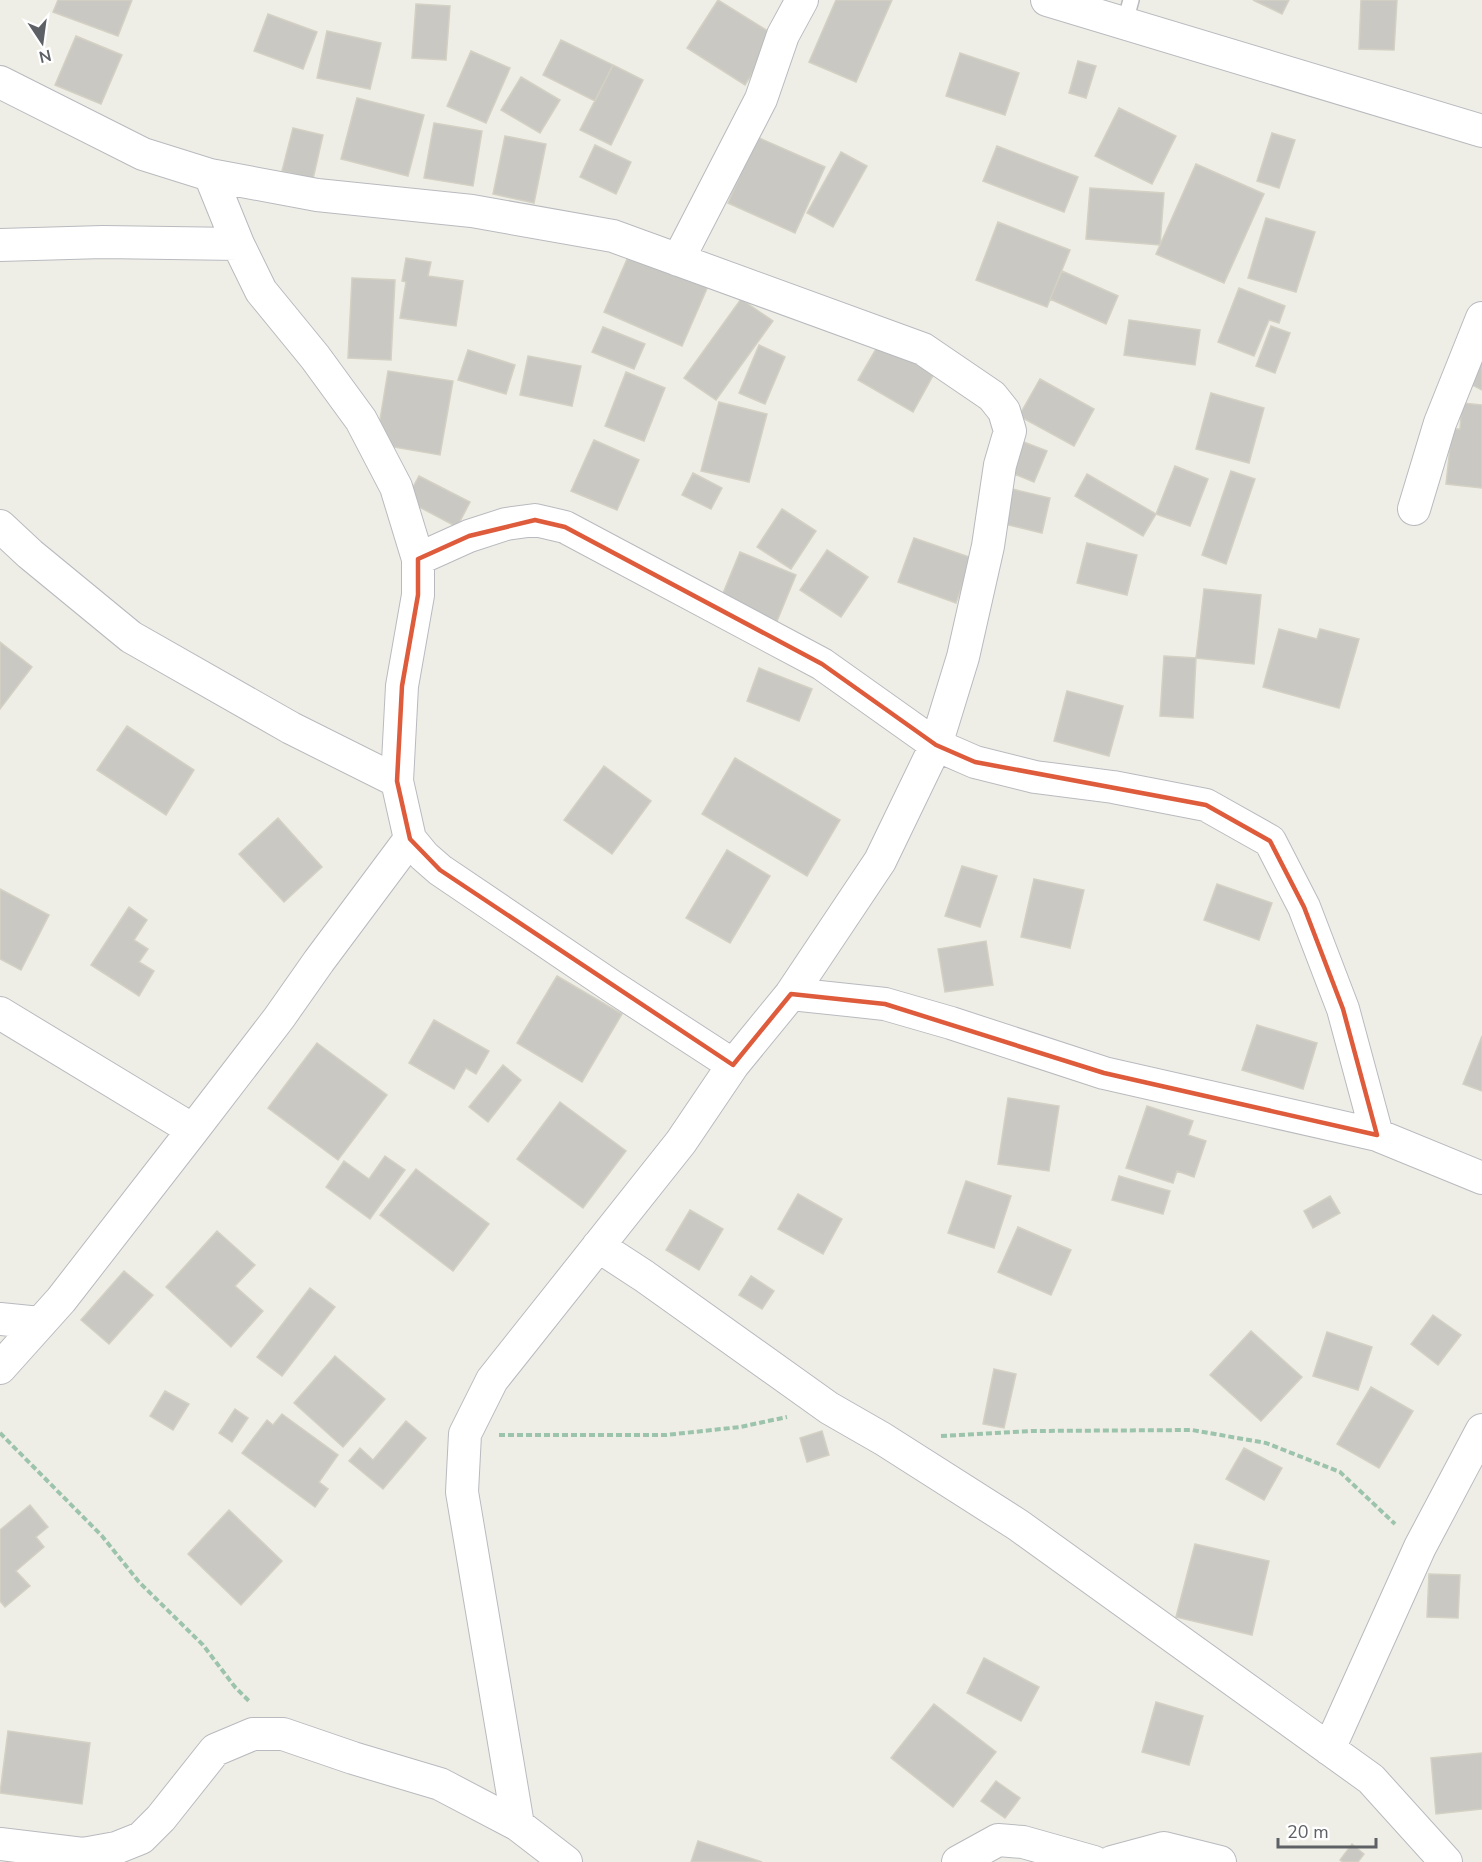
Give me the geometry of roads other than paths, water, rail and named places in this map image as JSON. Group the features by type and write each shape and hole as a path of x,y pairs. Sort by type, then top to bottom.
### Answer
{"street":[{"path":"678,260 761,99 783,35 802,0"},
{"path":"1047,0 1128,11 1482,131"},
{"path":"0,82 143,154 210,175 317,195 472,211 613,236 923,349 992,396 1004,411 1010,430 1000,465 988,546 963,657 936,745 880,861 791,994 733,1065 681,1142 492,1380 465,1434 462,1492 518,1825"},
{"path":"210,175 238,244 261,291 315,357 361,420 396,487 418,560 418,595 402,686 398,781 410,839 440,870 733,1065"},
{"path":"0,245 103,242 238,244"},
{"path":"1414,509 1440,423 1482,318"},
{"path":"418,560 469,536 506,524 535,520 565,527 822,664 936,745 975,762 1035,777 1113,787 1206,805 1270,841 1304,907 1343,1009 1377,1135"},
{"path":"0,526 30,554 131,637 291,728 398,781"},
{"path":"0,1368 60,1300 193,1130 279,1018 410,839"},
{"path":"791,994 885,1004 1104,1073 1377,1135 1482,1178"},
{"path":"0,1013 193,1130"},
{"path":"598,1246 644,1276 829,1408 883,1439 1018,1524 1371,1779 1446,1862"},
{"path":"0,1319 40,1323"},
{"path":"1329,1749 1420,1547 1482,1430"},
{"path":"0,1844 83,1854 116,1848 136,1850 215,1750 253,1734 282,1734 441,1784 518,1825 566,1862"},
{"path":"958,1862 998,1840 1023,1842 1094,1862"},
{"path":"1112,1862 1164,1848 1220,1862"}]}
